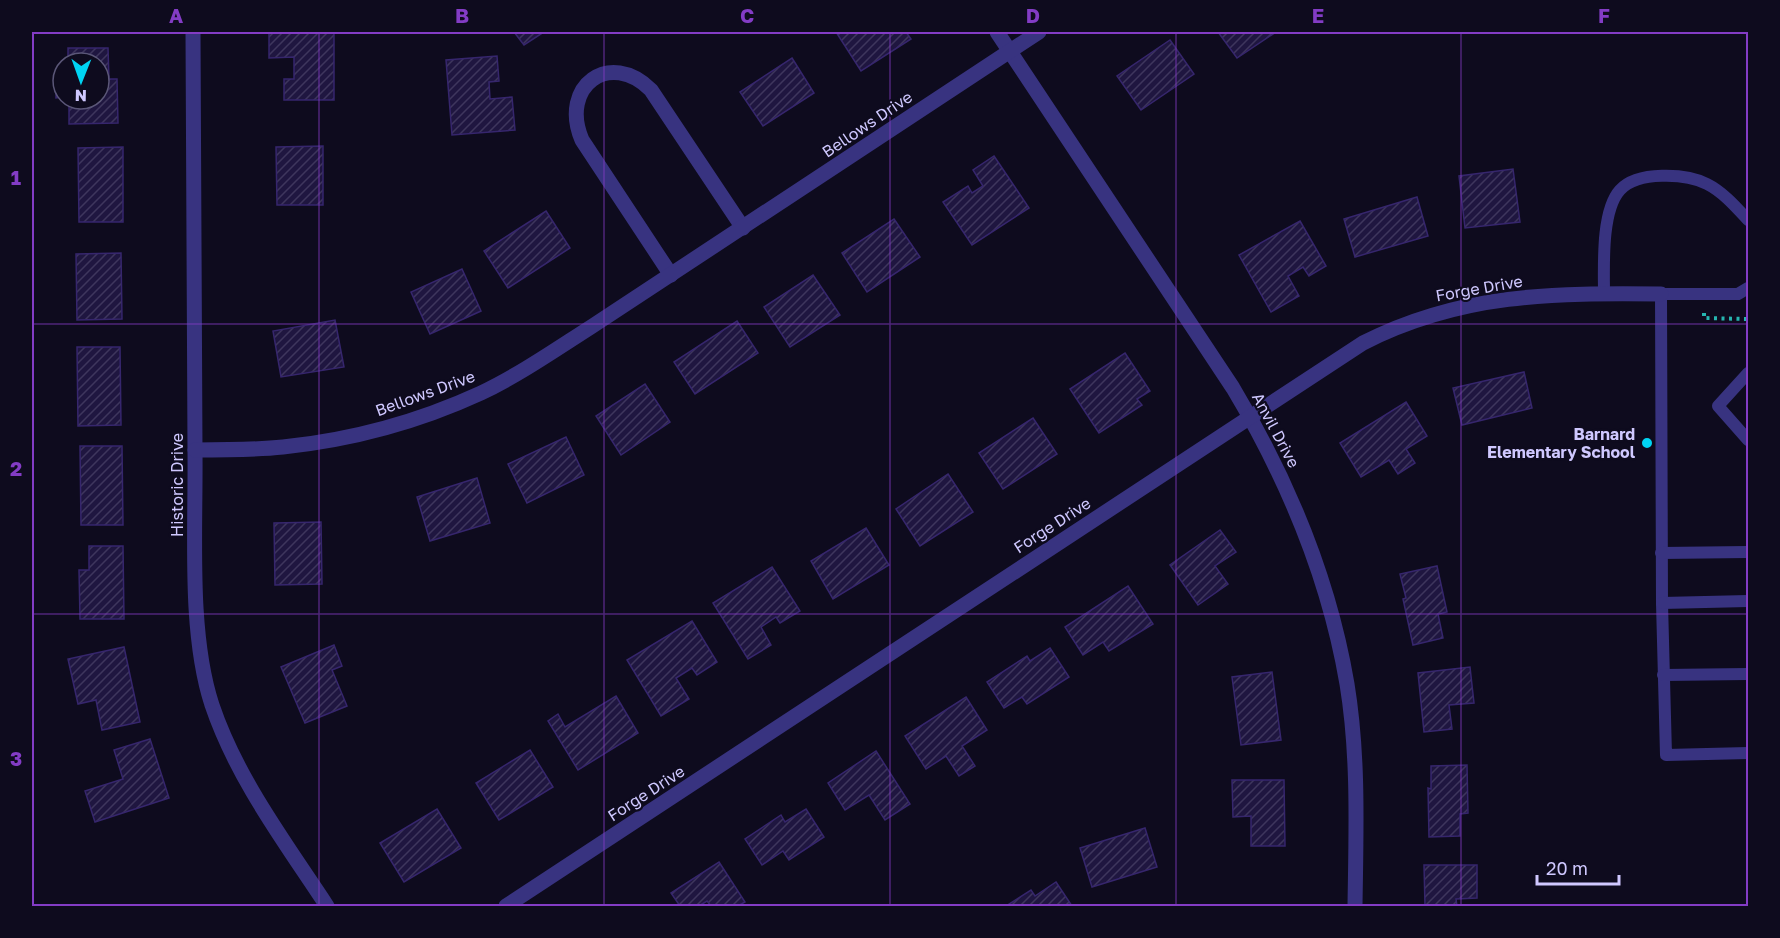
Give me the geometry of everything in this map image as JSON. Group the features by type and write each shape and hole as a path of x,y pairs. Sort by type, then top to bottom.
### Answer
{"street":[{"name":"Historic Drive","path":"193,32 195,450 200,646 212,703 229,748 252,792 327,906"},
{"name":"Anvil Drive","path":"997,32 1250,417 1296,509 1315,558 1339,644 1347,685 1355,776 1355,906"},
{"name":"Bellows Drive","path":"195,450 280,448 363,434 429,414 482,392 516,374 671,275 1039,32"},
{"path":"671,275 582,140 575,115 578,97 585,85 601,75 615,72 643,81 743,228"},
{"name":"Forge Drive","path":"506,906 1363,343 1392,328 1420,318 1486,301 1542,296 1661,294"}],"lane":[{"path":"1604,294 1605,234 1610,210 1619,191 1630,183 1646,177 1690,178 1706,183 1719,191 1749,220"},
{"path":"1749,288 1738,294 1661,294 1661,553 1666,755 1749,753"},
{"path":"1749,373 1718,406 1749,440"},
{"path":"1661,553 1749,552"},
{"path":"1662,603 1749,601"},
{"path":"1663,675 1749,674"}],"path":[{"path":"1704,313 1704,318 1749,319"}],"building":[{"path":"269,32 334,32 334,100 284,100 284,79 294,79 294,57 269,58"},
{"path":"514,32 544,32 524,45"},
{"path":"836,32 906,32 911,39 861,71"},
{"path":"1218,32 1276,32 1237,58"},
{"path":"1170,40 1194,74 1141,110 1117,76"},
{"path":"68,48 108,48 108,51 68,51"},
{"path":"497,56 499,81 489,82 490,99 512,97 515,130 452,135 446,60"},
{"path":"792,58 814,93 763,126 740,92"},
{"path":"111,79 117,79 118,123 69,124 69,111 111,111"},
{"path":"323,146 323,205 277,205 276,147"},
{"path":"123,147 123,222 79,222 78,148"},
{"path":"994,156 1029,208 972,245 943,202 968,186 972,193 983,186 973,170"},
{"path":"1513,169 1520,222 1465,228 1459,176"},
{"path":"1417,197 1428,236 1355,257 1344,219"},
{"path":"546,211 570,248 508,288 484,251"},
{"path":"894,219 920,257 867,292 842,253"},
{"path":"1300,221 1326,266 1309,276 1303,267 1288,276 1299,296 1271,312 1239,255"},
{"path":"121,253 122,319 77,320 76,254"},
{"path":"462,269 481,311 430,334 411,292"},
{"path":"813,275 840,315 790,347 764,307"},
{"path":"335,320 344,367 281,377 273,331"},
{"path":"737,321 758,353 695,394 674,362"},
{"path":"77,347 120,347 121,425 78,426"},
{"path":"1125,353 1150,391 1137,399 1142,405 1099,433 1070,389"},
{"path":"1524,372 1532,408 1462,425 1453,388"},
{"path":"645,384 670,422 621,455 596,416"},
{"path":"1406,402 1427,436 1406,449 1415,463 1398,474 1389,460 1361,477 1340,443"},
{"path":"1033,418 1057,454 1003,489 979,453"},
{"path":"566,437 584,475 527,503 508,464"},
{"path":"80,446 122,446 123,525 81,525"},
{"path":"948,474 973,512 920,546 896,509"},
{"path":"477,478 490,523 430,541 417,497"},
{"path":"321,522 322,584 275,585 274,523"},
{"path":"866,528 889,565 833,599 811,561"},
{"path":"1220,530 1236,552 1215,566 1228,584 1198,605 1170,565"},
{"path":"89,546 123,546 124,619 80,619 79,570 89,570"},
{"path":"1437,566 1447,612 1438,614 1443,638 1413,645 1400,574"},
{"path":"772,567 800,611 780,623 776,617 761,627 771,645 748,659 713,603"},
{"path":"1128,586 1153,624 1109,651 1103,642 1083,655 1065,627"},
{"path":"692,621 717,662 697,675 692,668 676,678 689,699 661,716 627,660"},
{"path":"334,645 342,666 332,670 347,706 305,723 281,667"},
{"path":"124,647 140,722 102,730 96,700 78,704 68,659"},
{"path":"1050,648 1069,677 1027,704 1022,697 1004,708 987,682 1027,656 1030,661"},
{"path":"1470,667 1474,703 1449,705 1452,729 1424,732 1418,673"},
{"path":"1272,672 1281,740 1241,745 1232,677"},
{"path":"616,696 638,733 578,770 548,721 558,714 565,727"},
{"path":"966,697 987,730 962,746 975,766 959,776 946,756 926,769 905,736"},
{"path":"150,739 169,798 95,822 85,791 123,779 114,750"},
{"path":"530,750 553,787 499,820 476,783"},
{"path":"876,751 910,804 885,820 869,795 845,810 828,783"},
{"path":"1467,765 1468,813 1460,814 1460,836 1429,837 1428,788 1431,789 1431,766"},
{"path":"1232,780 1284,780 1285,846 1251,846 1251,816 1233,817"},
{"path":"437,809 461,848 404,882 380,843"},
{"path":"806,809 824,837 789,860 783,851 762,865 745,839 781,815 785,822"},
{"path":"1145,828 1157,867 1092,887 1080,848"},
{"path":"719,862 745,902 738,906 711,906 707,901 699,906 680,906 671,893"},
{"path":"1424,865 1477,865 1477,898 1456,899 1457,906 1425,906"},
{"path":"1056,882 1072,906 1006,906 1031,890 1035,896"}],"place":[{"name":"Barnard Elementary School","path":"1647,443"}]}
